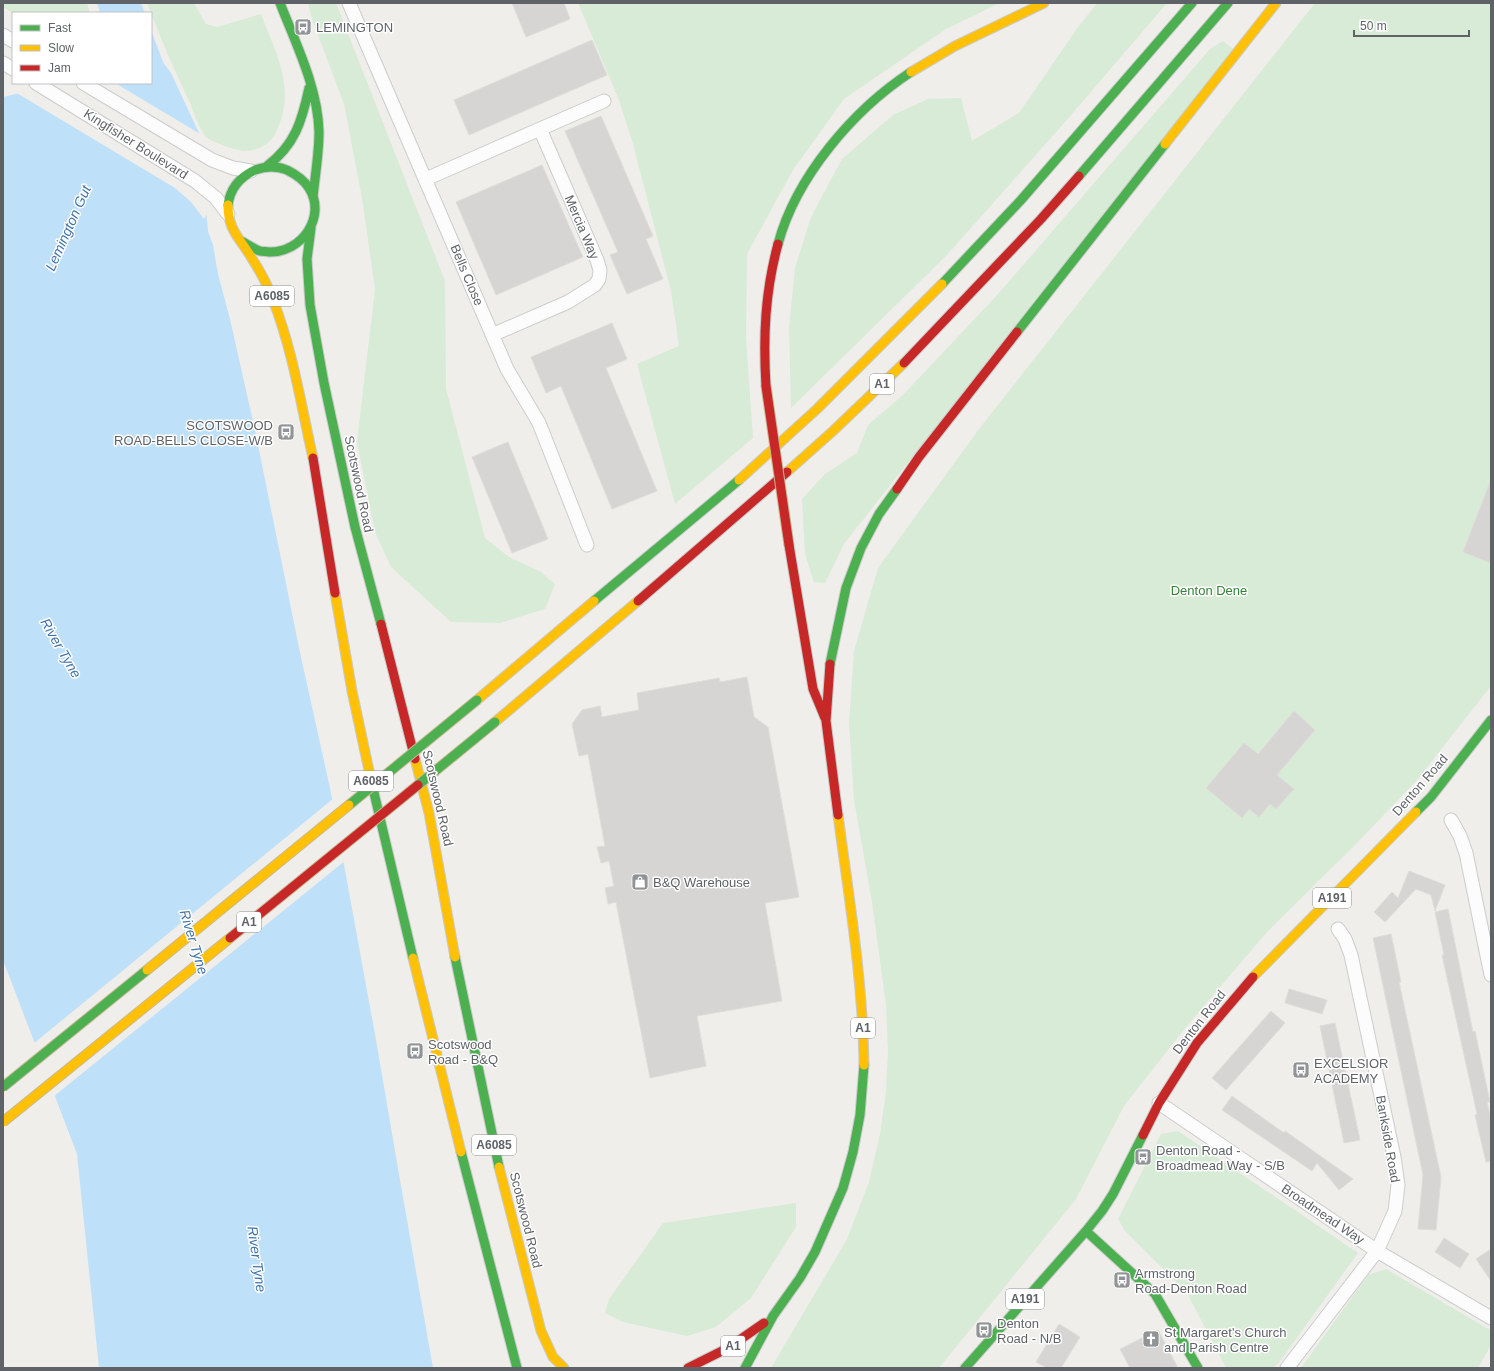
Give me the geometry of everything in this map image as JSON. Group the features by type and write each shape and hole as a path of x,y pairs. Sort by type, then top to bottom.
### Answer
{"main road":[{"path":"280,3 309,85 315,105 319,133 313,197 315,212 311,228 293,248 276,253 258,251 249,248 234,234 230,224 228,204 233,189 242,177 251,171 267,166 276,160 290,146 302,120 309,85"},
{"name":"A1","path":"826,721 813,689 789,546 766,386 766,306 770,276 778,245 788,216 818,162 836,138 857,115 880,94 905,76 979,35 1044,3"},
{"name":"A1","path":"3,1087 477,700 744,476 816,409 963,263 1011,211 1192,3"},
{"name":"A1","path":"3,1122 495,722 759,498 833,431 906,361 1041,219 1228,3"},
{"name":"A1","path":"744,1368 773,1316 800,1278 815,1252 830,1220 843,1188 853,1152 860,1115 864,1066 862,1003 826,721 831,656 837,623 846,588 861,548 880,514 919,457 1276,3"},
{"path":"267,166 284,168 299,176 305,182 313,197"},
{"name":"Scotswood Road","path":"311,228 307,259 310,305 324,383 355,526 429,813 454,953 496,1156 542,1331 553,1357 564,1368"},
{"name":"A6085","path":"241,241 255,263 271,294 290,356 315,471 361,737 425,1014 517,1368"},
{"name":"Denton Road","path":"966,1368 1102,1211 1159,1102 1196,1043 1249,981 1430,797 1491,720"},
{"path":"1086,1231 1156,1294 1198,1368"},
{"name":"A1","path":"688,1368 730,1348 746,1338 773,1316"}],"street":[{"name":"Bells Close","path":"349,3 507,369 539,423 587,545"},
{"path":"3,35 12,40"},
{"name":"Kingfisher Boulevard","path":"38,84 182,172 216,198 228,214"},
{"name":"Kingfisher Boulevard","path":"85,84 212,160 233,168 251,171"},
{"path":"426,179 604,101"},
{"name":"Mercia Way","path":"492,335 580,296 595,285 599,279 600,270 597,260 540,129"},
{"path":"1451,820 1460,836 1466,853 1491,975"},
{"name":"Bankside Road","path":"1287,1368 1378,1251 1395,1211 1398,1185 1394,1157 1351,955 1345,939 1338,929"},
{"name":"Broadmead Way","path":"1159,1102 1378,1251 1491,1318"}],"green space":[{"path":"3,3 87,3 90,12 12,12 3,7"},
{"path":"147,3 194,3 206,24 217,27 261,14 282,72 285,101 282,116 276,132 267,144 254,150 244,151 223,145 205,136 162,41 152,12 151,12"},
{"path":"308,3 336,3 445,281 446,389 485,538 509,557 541,572 555,584 545,609 500,623 451,622 391,567 375,532 357,442 375,289 362,198 344,104 313,22"},
{"path":"578,3 1000,3 946,29 844,99 793,170 747,254 746,337 753,438 675,504 637,364 679,346 671,291 633,144 619,100"},
{"path":"1097,3 1167,3 1065,122 946,256 791,408 789,328 795,268 811,217 842,159 893,115 928,99 961,98 972,141 1019,113 1076,30"},
{"name":"Denton Dene","path":"1315,3 1491,3 1491,686 1417,780 1356,844 1267,932 1186,1027 1124,1106 1076,1199 939,1368 771,1368 847,1239 869,1182 880,1134 886,1091 888,1050 886,1005 872,902 854,800 849,723 854,651 878,568 979,429"},
{"path":"1223,41 1233,49 844,544 825,583 814,582 805,554 802,499 825,474 857,453 868,425 903,395 999,293 1210,49"},
{"path":"1178,1131 1358,1253 1278,1364 1271,1368 1226,1368 1187,1293 1125,1231 1118,1219 1161,1134"},
{"path":"796,1203 796,1227 751,1298 716,1327 687,1336 623,1322 605,1313 609,1299 663,1223"},
{"path":"1386,1269 1490,1330 1490,1347 1478,1368 1301,1368 1368,1275"}],"water":[{"path":"97,3 141,3 145,12 100,12"},
{"path":"152,33 163,62 171,73 199,133 208,231 213,245 218,274 230,319 256,435 299,648 330,788 376,1040 433,1368 99,1368 77,1154 3,960 3,97 57,84 152,84"}],"pier":[{"path":"48,84 117,84 202,135 208,212 204,219 191,202 175,188 15,92"},
{"path":"334,798 346,860 53,1097 33,1044"}],"building":[{"path":"512,3 564,3 570,19 526,37"},
{"path":"592,40 607,75 469,135 454,100"},
{"path":"601,116 653,236 646,239 663,279 627,294 610,255 618,252 565,131"},
{"path":"542,165 583,257 496,295 456,202"},
{"path":"612,323 627,359 606,368 657,491 612,509 561,386 546,393 531,357"},
{"path":"508,442 548,539 512,553 472,457"},
{"path":"1491,482 1491,563 1463,552"},
{"path":"747,677 754,717 768,727 799,897 765,903 782,1001 697,1016 706,1066 650,1078 616,902 608,904 605,888 614,886 609,861 601,863 597,847 605,846 588,754 579,756 572,724 582,710 600,706 602,717 639,710 637,693 719,678 720,682"},
{"path":"1294,711 1315,730 1277,775 1294,789 1276,809 1270,804 1259,817 1249,809 1242,818 1206,788 1244,743 1258,754"},
{"path":"1409,871 1445,885 1435,911 1431,895 1416,889 1385,922 1374,912 1392,892 1398,898"},
{"path":"1448,909 1473,1032 1475,1031 1490,1102 1487,1102 1491,1119 1491,1161 1486,1162 1442,955 1444,955 1435,912"},
{"path":"1391,934 1401,982 1399,982 1441,1177 1436,1230 1418,1229 1423,1175 1373,938"},
{"path":"1289,989 1327,1000 1322,1014 1285,1003"},
{"path":"1271,1011 1285,1023 1226,1090 1212,1078"},
{"path":"1335,1023 1360,1140 1344,1143 1320,1026"},
{"path":"1232,1096 1353,1179 1339,1190 1317,1163 1312,1171 1222,1110"},
{"path":"1444,1238 1469,1254 1460,1268 1435,1252"},
{"path":"1491,1249 1491,1281 1476,1259"},
{"path":"1059,1324 1080,1337 1061,1368 1047,1368 1036,1362"},
{"name":"St Margaret's Church and Parish Centre","path":"1158,1330 1178,1368 1130,1368 1120,1349"}],"traffic: fast":[{"path":"280,3 305,66 315,99 318,116 318,157 313,197"},
{"path":"942,284 1021,200 1192,3"},
{"path":"1079,176 1228,3"},
{"path":"778,244 798,194 830,147 848,125 868,105 911,72"},
{"path":"267,166 284,150 296,132 309,88"},
{"path":"1017,332 1165,144"},
{"path":"228,205 233,189 240,180 255,170 267,167 276,167 287,170 296,175 307,185 314,199 315,210 313,221 301,240 292,246 281,251 269,252 260,251 241,241"},
{"path":"311,228 307,259 310,305 324,383 355,527 381,624"},
{"path":"594,601 739,480"},
{"path":"830,664 846,588 861,548 879,514 897,489"},
{"path":"349,805 477,700"},
{"path":"1416,812 1431,797 1491,720"},
{"path":"418,785 495,722"},
{"path":"371,780 413,958"},
{"path":"455,957 499,1167"},
{"path":"3,1087 147,970"},
{"path":"745,1368 773,1316 800,1278 815,1252 843,1188 853,1152 860,1115 864,1065"},
{"path":"965,1368 1102,1211 1113,1194 1143,1135"},
{"path":"461,1152 517,1368"},
{"path":"1086,1231 1155,1294 1198,1368"}],"traffic: slow":[{"path":"911,72 955,46 1044,3"},
{"path":"1165,144 1276,3"},
{"path":"228,205 228,214 232,227 264,278 280,319 296,378 313,458"},
{"path":"739,480 817,409 942,284"},
{"path":"787,472 833,431 904,363"},
{"path":"335,593 352,691 371,780"},
{"path":"477,700 594,601"},
{"path":"495,722 638,601"},
{"path":"415,759 429,813 455,957"},
{"path":"147,970 349,805"},
{"path":"1253,977 1416,812"},
{"path":"838,815 858,971 864,1065"},
{"path":"3,1122 230,938"},
{"path":"413,958 461,1152"},
{"path":"499,1167 541,1331 553,1357 564,1368"}],"traffic: jam":[{"path":"904,363 1041,219 1079,176"},
{"path":"766,386 766,315 770,280 778,244"},
{"path":"897,489 919,457 1017,332"},
{"path":"766,386 789,545"},
{"path":"313,458 335,593"},
{"path":"638,601 787,472"},
{"path":"789,545 813,689 825,718"},
{"path":"381,624 415,759"},
{"path":"830,664 826,721 838,815"},
{"path":"230,938 418,785"},
{"path":"1143,1135 1159,1103 1197,1043 1253,977"},
{"path":"688,1368 728,1348 764,1323"}],"place":[{"name":"LEMINGTON","path":"303,27"},
{"name":"SCOTSWOOD ROAD-BELLS CLOSE-W/B","path":"286,432"},
{"name":"B&Q Warehouse","path":"640,882"},
{"name":"Scotswood Road - B&Q","path":"415,1051"},
{"name":"EXCELSIOR ACADEMY","path":"1301,1070"},
{"name":"Denton Road - Broadmead Way - S/B","path":"1143,1157"},
{"name":"Armstrong Road-Denton Road","path":"1122,1280"},
{"name":"Denton Road - N/B","path":"984,1330"},
{"name":"St Margaret's Church and Parish Centre","path":"1151,1339"}],"water label":[{"name":"Lemington Gut","path":"68,228"},
{"name":"River Tyne","path":"61,648"},
{"name":"River Tyne","path":"194,942"},
{"name":"River Tyne","path":"257,1259"}]}
